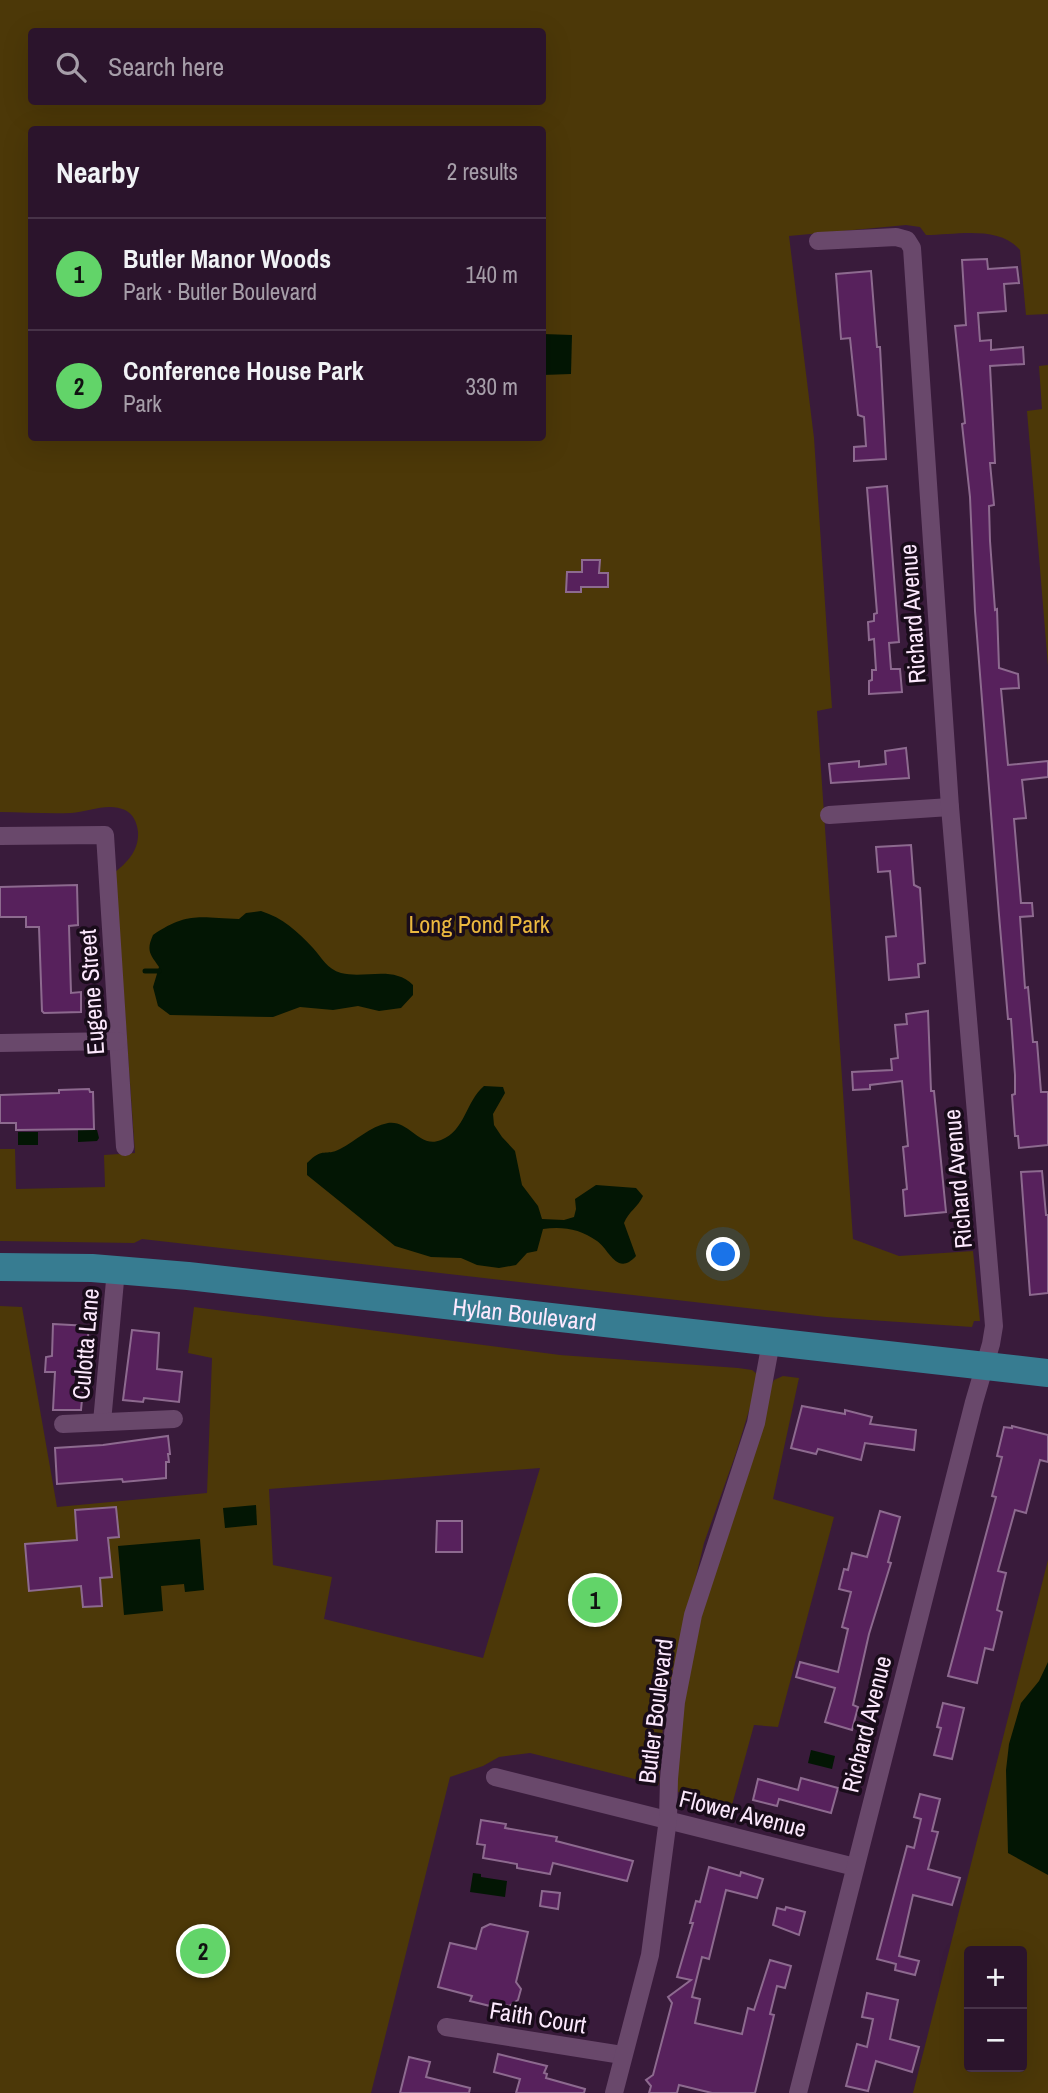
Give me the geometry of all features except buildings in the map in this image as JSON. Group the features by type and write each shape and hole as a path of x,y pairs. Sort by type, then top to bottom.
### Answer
{"main road":[{"name":"Hylan Boulevard","path":"0,1267 116,1270 1048,1373"}],"street":[{"name":"Richard Avenue","path":"798,2093 991,1344 993,1326 950,807 912,248 907,240 896,237 818,241"},
{"path":"829,815 950,807"},
{"name":"Eugene Street","path":"0,836 105,835 125,1147"},
{"path":"0,1043 118,1041"},
{"name":"Culotta Lane","path":"102,1422 116,1270"},
{"name":"Butler Boulevard","path":"614,2093 650,1955 668,1819 676,1702 693,1615 756,1423 772,1342"},
{"name":"Culotta Lane","path":"63,1424 174,1419"},
{"name":"Flower Avenue","path":"495,1777 855,1867"},
{"name":"Faith Court","path":"446,2027 622,2055"}],"green space":[{"name":"Long Pond Park","path":"0,0 1048,0 1048,314 1026,315 1020,250 1001,237 976,233 926,235 920,227 906,225 789,236 814,438 832,708 817,711 853,1239 899,1256 973,1251 980,1321 974,1321 972,1327 826,1317 142,1239 134,1243 0,1241 0,1149 15,1149 16,1189 105,1187 104,1155 135,1153 115,872 132,855 138,832 132,816 118,808 105,807 71,813 0,812"},
{"path":"1048,365 1048,666 1027,411 1042,409 1039,366"},
{"path":"0,1306 22,1307 57,1507 207,1493 212,1358 188,1353 194,1307 560,1355 738,1368 752,1370 757,1374 758,1381 736,1453 704,1543 664,1710 659,1785 530,1753 499,1757 483,1766 450,1777 371,2093 0,2093","holes":["540,1468 483,1658 324,1619 332,1577 273,1565 269,1489"]},
{"path":"783,1376 799,1378 773,1499 834,1517 778,1727 754,1725 732,1805 678,1792 678,1746 688,1675 706,1592 771,1386 774,1380"},
{"path":"1048,1560 1048,2093 913,2093"}],"shaded area":[{"path":"546,334 572,335 571,374 546,375"},
{"path":"261,911 289,926 336,971 397,976 413,985 413,995 401,1008 379,1011 358,1006 333,1010 300,1007 273,1017 170,1015 158,1006 153,987 159,967 149,949 153,935 185,919 239,919 246,913"},
{"path":"484,1086 503,1087 505,1093 493,1114 494,1125 515,1151 522,1185 538,1206 542,1219 564,1220 574,1217 575,1199 596,1185 636,1188 643,1196 624,1223 636,1256 624,1264 618,1263 597,1241 571,1229 557,1228 543,1229 537,1251 527,1253 516,1265 499,1268 477,1265 461,1258 431,1257 395,1246 307,1175 307,1163 317,1155 340,1149 369,1130 388,1123 396,1123 427,1141 433,1142 449,1136"},
{"path":"78,1130 97,1130 99,1138 97,1141 78,1142"},
{"path":"18,1132 38,1132 38,1145 18,1145"},
{"path":"256,1505 257,1525 225,1528 223,1508"},
{"path":"200,1539 204,1590 185,1592 184,1584 161,1586 163,1611 124,1615 118,1546"},
{"path":"1048,1662 1048,1875 1008,1853 1006,1770 1009,1744 1021,1703 1039,1681"},
{"path":"811,1750 835,1756 832,1769 808,1763"},
{"path":"473,1873 507,1881 505,1897 470,1892"}],"waterway":[{"path":"145,971 159,971"}],"place":[{"name":"Butler Manor Woods","path":"595,1600"},
{"name":"Conference House Park","path":"203,1951"}]}
